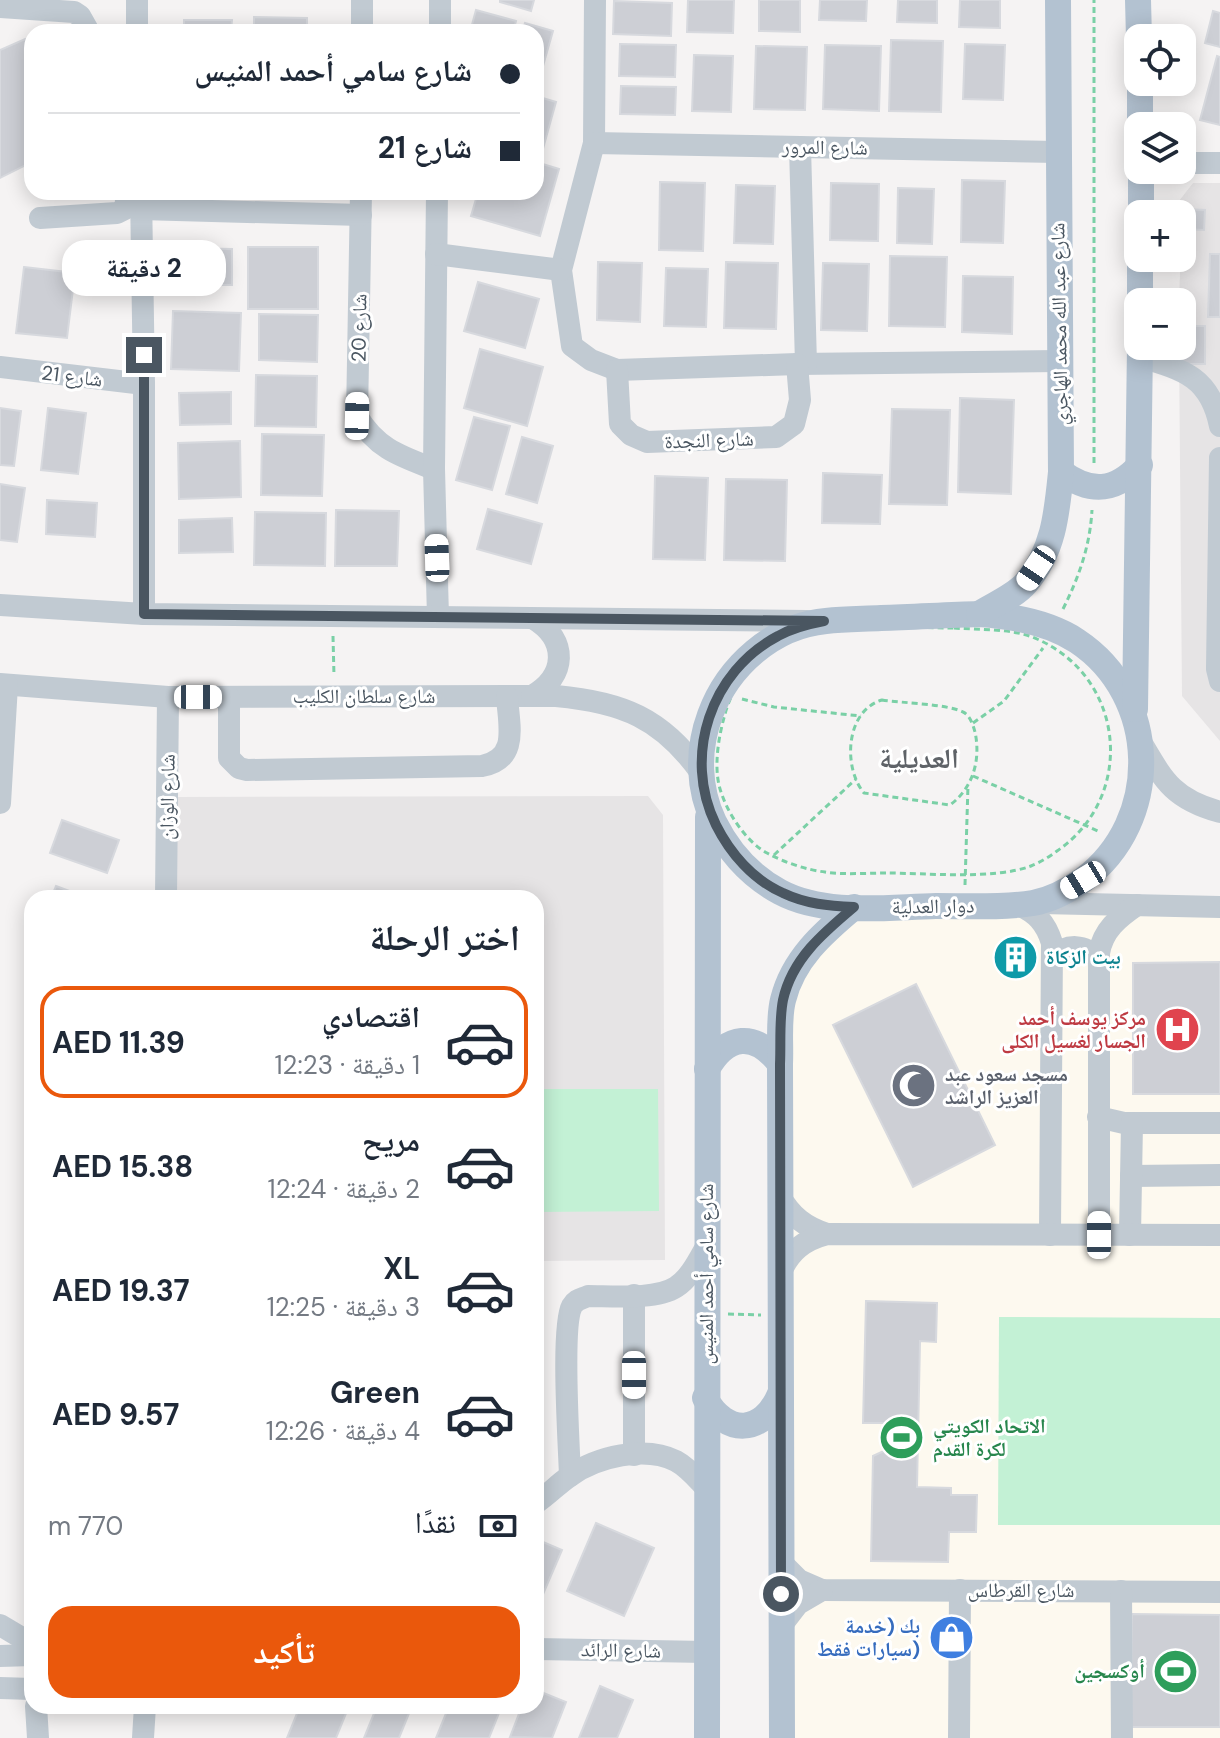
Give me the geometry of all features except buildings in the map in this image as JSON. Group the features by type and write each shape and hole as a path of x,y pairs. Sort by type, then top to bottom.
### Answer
{"main road":[{"name":"شارع عبد الله محمد الهاجري","path":"979,614 1024,585 1047,551 1056,518 1061,472 1058,0"},
{"path":"1138,0 1139,24"},
{"path":"1138,729 1140,360"},
{"path":"1061,472 1076,483 1094,488 1111,486 1128,478 1140,465"},
{"name":"دوار العدلية","path":"1005,615 1050,636 1076,640 1095,655 1126,694 1138,729 1143,768 1139,794 1119,842 1083,880 1060,893 1026,903 854,907 817,905 781,893 750,872 725,843 708,809 701,773 706,726 726,682 741,664 769,641 801,626 824,621 1005,615"},
{"name":"شارع سامي أحمد المنيس","path":"707,1738 708,809"},
{"path":"782,1738 780,1064 783,1001 797,962 826,930 854,907"},
{"path":"707,1069 717,1053 732,1042 751,1041 768,1049 780,1064"},
{"path":"705,1398 720,1418 727,1423 744,1426 767,1416 780,1394"}],"street":[{"path":"137,0 137,24"},
{"path":"362,0 362,24"},
{"path":"440,0 440,24"},
{"path":"595,0 594,143 561,270 572,346 591,360 617,370 1059,361"},
{"path":"0,7 74,12 84,24"},
{"name":"شارع المرور","path":"594,143 1057,152"},
{"path":"800,147 801,364"},
{"path":"1196,163 1220,163"},
{"path":"40,218 117,213 134,200"},
{"path":"136,200 144,384 144,614"},
{"path":"226,200 361,203"},
{"path":"437,200 434,469 438,617"},
{"name":"شارع 20","path":"361,203 357,416 369,436 394,453 434,469"},
{"path":"436,254 561,270"},
{"path":"1159,360 1194,377 1208,394 1220,426"},
{"name":"شارع النجدة","path":"617,370 620,424 631,435 647,442 776,437 794,424 800,400 801,364"},
{"name":"شارع 21","path":"0,367 144,384"},
{"path":"1220,458 1217,669 1220,681"},
{"path":"0,605 144,614 824,621"},
{"path":"532,696 551,681 559,658 552,634 534,619"},
{"path":"0,803 3,684"},
{"name":"شارع سلطان الكليب","path":"3,684 168,697 581,698 636,714 681,745 701,773"},
{"name":"شارع الوزان","path":"166,890 168,697"},
{"path":"229,697 229,758 239,768 247,770 494,764 508,747 507,697"},
{"path":"1138,729 1164,781 1200,805 1220,812"},
{"path":"1050,1235 1052,943 1040,918 1026,903 1220,907"},
{"path":"1099,1235 1098,959 1106,932 1137,905"},
{"path":"1053,957 1065,948 1080,947 1098,959"},
{"path":"1098,1117 1132,1123 1220,1123"},
{"path":"1130,1235 1132,1123"},
{"path":"1131,1176 1220,1175"},
{"path":"780,1196 794,1216 827,1234"},
{"path":"781,1272 803,1243 827,1234 1220,1235"},
{"path":"570,1476 567,1336 571,1307 576,1300 588,1296 659,1294 678,1286 689,1275 706,1247"},
{"path":"634,1295 634,1455"},
{"path":"544,1497 570,1476 599,1461 634,1455 675,1460 708,1490"},
{"path":"781,1562 799,1580 822,1590"},
{"path":"781,1626 798,1604 822,1590"},
{"name":"شارع القرطاس","path":"822,1590 1220,1592"},
{"path":"959,1738 965,1590"},
{"path":"965,1590 971,1738"},
{"path":"1121,1591 1122,1738"},
{"path":"0,1625 24,1639"},
{"name":"شارع الرائد","path":"544,1649 706,1652"},
{"path":"0,1656 24,1655"},
{"path":"0,1688 24,1689"},
{"path":"36,1714 38,1738"},
{"path":"143,1738 144,1714"}],"path":[{"path":"973,723 1004,701 1050,636 1076,583 1090,535 1094,488 1094,0"},
{"path":"333,616 334,696"},
{"path":"954,628 1036,638 1050,636 1060,652 1087,677 1109,725 1112,752 1106,787 1097,809 1057,851 1031,866 1008,871 966,873 825,872 773,855 748,838 729,809 719,784 721,730 732,695 752,665 764,655 811,632 837,629 954,628"},
{"path":"732,695 774,707 861,716"},
{"path":"882,700 961,711 973,723 978,747 968,785 950,805 864,793 856,779 850,750 855,726 861,716 875,702 882,700"},
{"path":"972,776 1086,824 1119,842"},
{"path":"758,877 773,855 856,779"},
{"path":"965,906 968,785"},
{"path":"706,1314 780,1315"}],"shaded area":[{"path":"1220,183 1220,741 1182,696 1179,360 1196,360 1196,288 1179,288 1180,272 1196,272 1196,200 1180,200 1192,184"},
{"path":"648,796 663,815 665,1260 544,1261 544,890 176,890 177,797"},
{"path":"853,907 1220,907 1220,1738 782,1738 783,1001"}],"green space":[{"path":"544,1089 658,1089 659,1211 544,1212"},
{"path":"999,1317 1220,1318 1220,1525 998,1525"}],"place":[{"name":"بيت الزكاة","path":"1015,957"},
{"name":"مركز يوسف أحمد الجسار لغسيل الكلى","path":"1177,1029"},
{"name":"مسجد سعود عبد العزيز الراشد","path":"914,1085"},
{"name":"الاتحاد الكويتي لكرة القدم","path":"902,1437"},
{"name":"بك (خدمة سيارات فقط)","path":"951,1637"},
{"name":"أوكسجين","path":"1176,1671"}],"district":[{"name":"العديلية","path":"919,758"}],"route":[{"path":"144,355 144,614 824,621 779,635 741,664 714,703 702,749 701,773 708,809 725,843 750,872 781,893 817,905 854,907 826,930 797,962 783,1001 780,1064 781,1594"}]}
